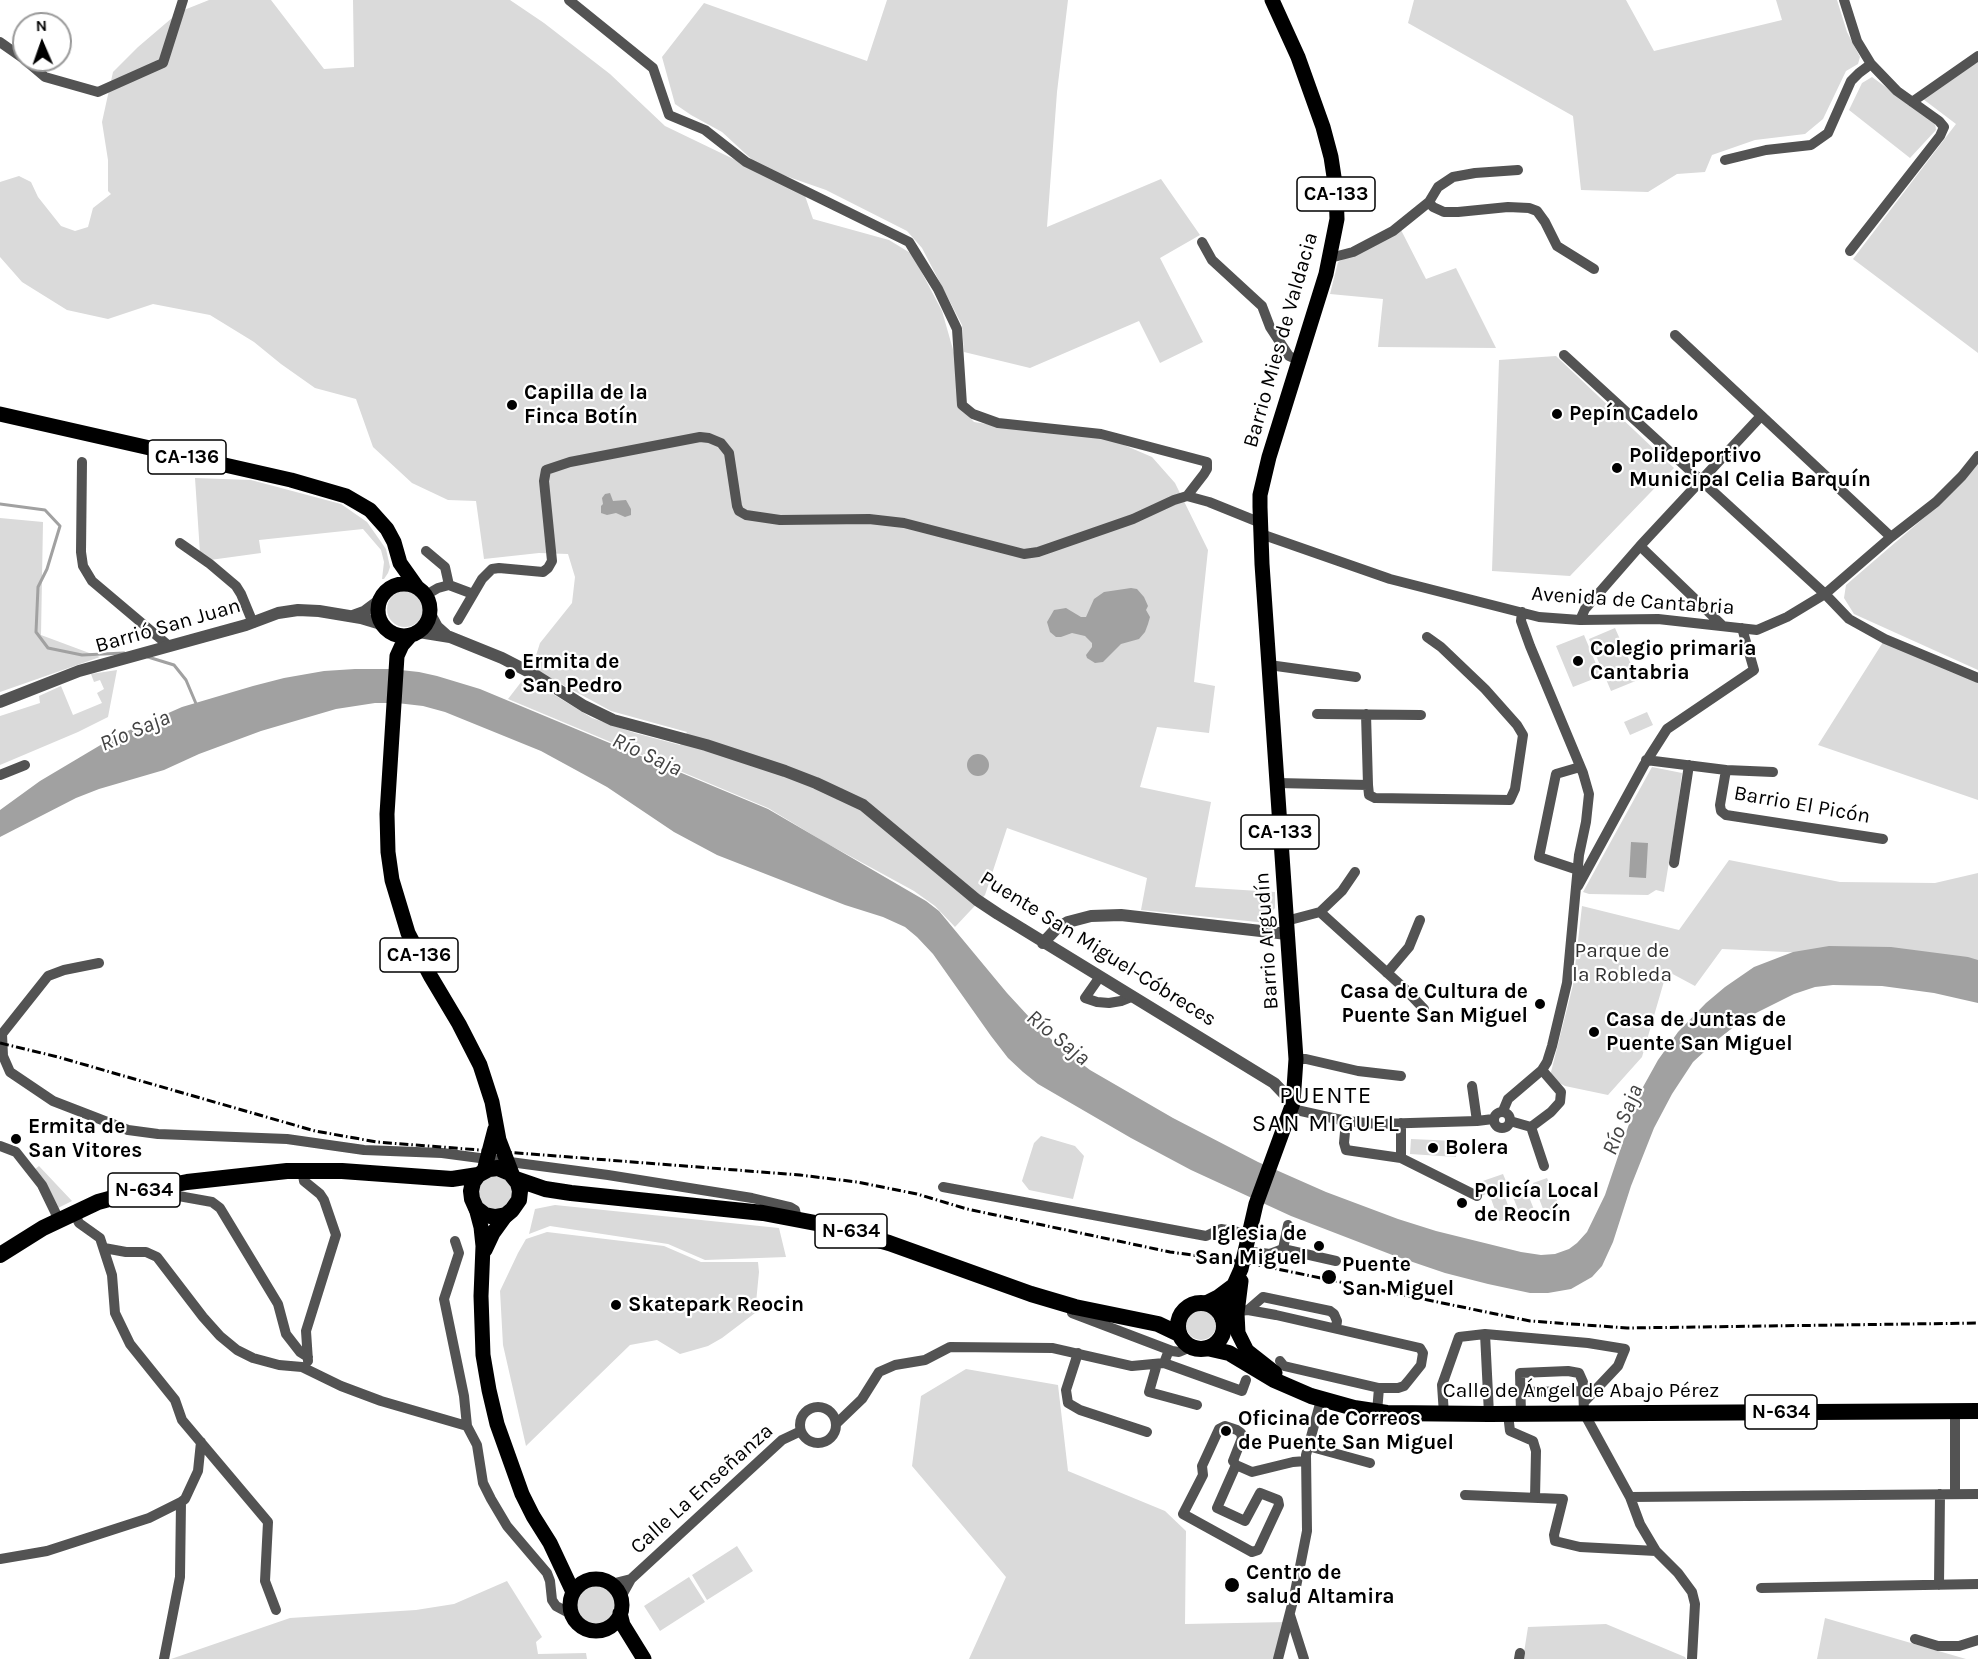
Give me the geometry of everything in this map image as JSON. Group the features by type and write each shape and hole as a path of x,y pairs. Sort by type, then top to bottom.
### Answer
{"highway":[{"name":"N-634","path":"0,1255 66,1216 98,1202 170,1185 302,1170 452,1179 483,1169 498,1168 512,1172 545,1189 797,1218 854,1232 1031,1294 1158,1324 1179,1334 1184,1341 1199,1347 1224,1350 1274,1380 1321,1400 1377,1412"},
{"path":"474,1204 471,1186 483,1169"},
{"path":"511,1209 520,1191 512,1172"},
{"name":"N-634","path":"426,1178 454,1188 490,1216 548,1195 571,1193"},
{"name":"N-634","path":"1120,1316 1158,1318 1181,1314 1191,1305 1225,1315 1230,1346 1244,1361"},
{"path":"1179,1334 1178,1322 1181,1314"},
{"path":"1199,1347 1217,1342 1225,1315"},
{"name":"Calle de Ángel de Abajo Pérez","path":"1377,1412 1515,1414 1584,1397 1978,1412"}],"main road":[{"name":"Barrio Mies de Valdacia","path":"1261,528 1260,495 1269,457 1330,258 1337,219 1331,156 1298,57 1272,0"},
{"name":"CA-136","path":"0,414 279,478 346,496 370,510 387,529 406,574 421,591"},
{"name":"Barrio Argudín","path":"1249,1234 1256,1204 1292,1106 1296,1059 1261,528"},
{"name":"CA-136","path":"399,560 378,614 399,634 387,814 388,852 392,880 408,933 474,1051 489,1091 496,1131 512,1172"},
{"path":"385,594 400,584 421,591"},
{"name":"Puente San Miguel-Cóbreces","path":"421,591 430,608 430,614"},
{"path":"399,634 424,627 430,614"},
{"name":"CA-136","path":"483,1169 496,1131"},
{"path":"474,1204 483,1237 482,1337 489,1390 497,1424 513,1472 573,1592"},
{"path":"483,1256 493,1233 511,1209"},
{"name":"CA-133","path":"1225,1315 1218,1297 1234,1285 1241,1269 1249,1234"},
{"name":"N-634","path":"1241,1269 1225,1315 1247,1351 1304,1393"},
{"path":"550,1543 571,1566 592,1579"},
{"path":"620,1613 615,1623 605,1629 594,1631 586,1629 577,1623 571,1614 570,1603 573,1592 581,1583 592,1579 611,1584 621,1597 620,1613 623,1625 641,1656"},
{"path":"605,1629 641,1656"}],"street":[{"path":"40,72 45,76 98,92 163,63 183,0"},
{"path":"458,620 486,573 492,569 543,572 548,567 552,561 544,481 546,470 549,467 570,462 700,437 709,438 721,443 729,453 737,506 739,511 746,515 780,520 869,519 904,523 1024,554 1038,552 1133,519 1187,496 1207,469 1207,462 1101,434 998,423 973,414 962,405 957,329 938,288 909,242 746,162 705,130 669,115 653,68 568,0"},
{"path":"1844,0 1857,41 1871,64 1889,84 1943,125 1943,130 1850,251"},
{"path":"1912,102 1978,56"},
{"path":"1725,160 1766,150 1811,145 1828,133 1851,81 1871,64"},
{"path":"1330,258 1353,252 1393,231 1429,202 1438,188 1453,177 1518,170"},
{"path":"1429,202 1433,207 1451,212 1508,207 1529,208 1537,212 1545,222 1557,246 1594,269"},
{"path":"1202,242 1212,260 1262,306 1270,327 1289,356 1299,361"},
{"path":"1675,335 1891,537"},
{"path":"1564,355 1825,594 1849,619 1885,639 1978,678"},
{"path":"1580,620 1585,609 1640,546 1761,416"},
{"name":"Avenida de Cantabria","path":"1187,496 1209,502 1261,528 1389,579 1539,616 1580,620 1645,619 1757,630 1787,617 1825,594 1936,502 1978,456"},
{"path":"82,462 81,552 83,566 92,581 165,647"},
{"path":"180,543 236,586 253,623"},
{"path":"1640,546 1723,626"},
{"path":"426,551 445,567 449,585"},
{"path":"421,591 449,585 473,594"},
{"path":"351,616 364,612 385,594"},
{"name":"Barrió San Juan","path":"4,702 79,671 253,623 278,613 298,610 351,616 399,634"},
{"path":"1502,1117 1508,1099 1542,1070 1552,1046 1567,983 1580,849 1589,794 1580,766 1530,646 1521,621 1522,612"},
{"name":"Puente San Miguel-Cóbreces","path":"430,614 441,631 450,637 517,666 584,706 613,720 706,745 785,771 863,806 977,900 1099,978 1274,1083 1292,1106"},
{"path":"1577,888 1646,760 1667,729 1754,670 1742,628"},
{"name":"Puente San Miguel-Cóbreces","path":"399,634 450,637"},
{"path":"1366,714 1369,795 1375,798 1510,800 1515,789 1523,735 1485,689 1441,647 1427,637"},
{"path":"1269,665 1356,677"},
{"path":"1317,714 1421,715"},
{"name":"Barrio El Picón","path":"1646,760 1725,770 1773,772"},
{"path":"0,775 25,765"},
{"path":"1674,863 1689,765"},
{"path":"1578,870 1539,857 1556,774 1580,766"},
{"name":"Barrio El Picón","path":"1725,770 1720,805 1721,811 1726,815 1883,839"},
{"path":"1277,783 1368,785"},
{"path":"1580,849 1592,845 1604,836"},
{"path":"1043,943 1056,929 1068,922 1091,916 1121,915 1287,927 1320,912 1342,891 1355,872"},
{"path":"1320,912 1424,1009"},
{"path":"1387,973 1409,947 1420,920"},
{"path":"99,963 64,970 48,976 1,1034 3,1056 10,1072 53,1101 128,1130 158,1134 287,1139 364,1150 442,1152 752,1198 795,1210 797,1218"},
{"path":"1099,978 1085,998 1109,1003 1131,997"},
{"path":"1296,1059 1306,1059 1358,1071 1401,1076"},
{"path":"1530,1128 1551,1112 1562,1097 1561,1092 1542,1070"},
{"path":"1274,1083 1294,1081"},
{"path":"1472,1086 1477,1121"},
{"path":"1292,1106 1346,1121 1377,1124 1477,1121 1502,1117 1530,1128 1544,1166"},
{"path":"1346,1121 1344,1143 1346,1150 1401,1158 1477,1196"},
{"path":"1401,1123 1401,1158"},
{"path":"0,1146 16,1152 66,1216 100,1238 112,1275 115,1313 130,1344 175,1400 182,1419 268,1521 265,1581 276,1610"},
{"path":"302,1170 304,1181 324,1200 336,1235 306,1331 309,1370"},
{"path":"170,1185 173,1195 212,1202 220,1208 278,1304 286,1334 300,1352 308,1357"},
{"path":"943,1187 1206,1236 1221,1229 1249,1234"},
{"path":"1283,1249 1288,1226"},
{"path":"455,1240 459,1253 444,1299 464,1396 467,1426 477,1445 483,1483 507,1526 547,1573 552,1600 556,1606 571,1614"},
{"path":"104,1248 126,1252 146,1252 158,1257 220,1336 237,1350 253,1358 309,1370 341,1386 381,1401 467,1426"},
{"path":"1245,1251 1270,1254 1283,1249 1336,1261"},
{"path":"1031,1294 1075,1314 1169,1350 1179,1352 1199,1347"},
{"path":"1225,1315 1263,1297 1330,1311 1337,1320 1336,1328"},
{"path":"1225,1315 1336,1328 1420,1348 1423,1353 1421,1365 1409,1380 1398,1388 1379,1388 1284,1366 1280,1360"},
{"path":"1485,1334 1489,1414"},
{"path":"1444,1414 1442,1384 1459,1336 1485,1334 1588,1343 1625,1349 1618,1366 1584,1397 1520,1392"},
{"path":"837,1423 862,1399 879,1372 895,1365 925,1360 950,1347 1053,1348 1132,1366 1161,1363 1242,1391 1246,1380"},
{"path":"1169,1350 1149,1392 1197,1405"},
{"path":"1078,1353 1066,1390 1068,1403 1080,1410 1147,1432"},
{"path":"1534,1498 1536,1451 1533,1441 1510,1431 1520,1392 1520,1373 1568,1371 1579,1374 1584,1397 1640,1524 1656,1551 1678,1573 1692,1592 1695,1604 1692,1659"},
{"path":"1377,1412 1379,1388"},
{"path":"1278,1659 1307,1531 1306,1461 1321,1400"},
{"path":"812,1407 823,1407 828,1409 837,1423 835,1433 831,1438 820,1443 808,1441 801,1431 800,1420 803,1414 812,1407"},
{"path":"1955,1412 1955,1494"},
{"path":"1236,1465 1217,1508 1245,1521 1260,1493 1278,1500 1280,1505 1258,1551 1252,1552 1183,1514 1203,1475 1202,1466 1220,1428 1225,1426 1241,1433 1242,1438 1233,1461 1236,1465 1252,1472 1306,1461"},
{"name":"Calle La Enseñanza","path":"621,1597 631,1579 782,1440 801,1431"},
{"path":"0,1559 47,1551 140,1521 181,1502 198,1471 201,1442"},
{"path":"1308,1446 1370,1463"},
{"path":"1939,1585 1940,1494"},
{"path":"1630,1497 1978,1494"},
{"path":"1465,1495 1563,1499 1554,1535 1555,1541 1580,1548 1656,1551"},
{"path":"164,1659 180,1577 181,1502"},
{"name":"Calle La Enseñanza","path":"611,1584 631,1579"},
{"path":"1761,1588 1978,1584"},
{"path":"1290,1614 1304,1659"},
{"path":"1915,1639 1938,1646 1959,1646 1978,1640"}],"green space":[{"path":"209,0 271,0 324,69 354,67 353,0 510,0 610,74 665,126 804,193 813,219 889,240 912,254 942,311 958,367 958,405 974,422 1005,427 1065,430 1117,442 1152,457 1175,483 1208,550 1194,682 1215,686 1209,733 1157,727 1140,787 1211,802 1195,887 1275,892 1275,908 1272,911 1272,917 1277,924 1141,910 1147,878 1007,828 985,895 955,927 935,906 914,891 768,808 508,699 525,677 592,718 635,733 680,745 687,732 611,711 532,668 540,643 572,603 575,577 568,554 539,553 484,559 476,501 448,500 412,483 373,447 356,399 315,388 254,342 210,315 153,304 108,319 67,310 22,282 0,257 0,182 19,176 31,182 38,197 61,226 75,231 88,227 93,208 111,194 108,191 108,160 102,122 113,72 179,12"},
{"path":"887,0 1068,0 1057,92 1047,227 1161,179 1200,235 1160,258 1203,342 1160,363 1139,321 1030,368 964,352 962,325 922,248 907,231 826,190 760,167 722,132 675,104 662,57 704,3 867,61"},
{"path":"1414,0 1626,0 1654,51 1782,20 1776,0 1837,0 1847,32 1860,57 1858,64 1846,71 1823,119 1805,134 1755,140 1712,155 1705,172 1677,174 1648,192 1581,190 1573,116 1408,23"},
{"path":"1978,61 1978,353 1853,259 1956,124 1923,99"},
{"path":"1872,77 1935,123 1936,130 1910,158 1849,110 1862,83"},
{"path":"1401,230 1426,279 1456,268 1496,348 1378,347 1383,299 1330,294 1338,262"},
{"name":"Pepín Cadelo","path":"1556,356 1674,468 1570,576 1492,571 1499,360"},
{"path":"1978,462 1978,670 1854,614 1844,598 1846,585 1940,504"},
{"path":"195,478 251,480 341,504 367,522 386,549 390,567 388,573 382,579 384,562 381,550 363,529 259,540 261,553 210,560 200,553"},
{"path":"0,518 43,522 41,635 100,657 0,692"},
{"path":"405,591 418,596 423,609 418,622 405,627 392,622 387,609 392,596"},
{"path":"1615,628 1638,680 1611,691 1589,639"},
{"name":"Colegio primaria Cantabria","path":"1584,635 1601,676 1573,687 1556,646"},
{"path":"1885,639 1978,678 1978,800 1818,745"},
{"path":"117,670 108,717 0,765 0,716 40,703 39,696 61,686 73,715 102,703 97,693 104,689 100,680 94,682 91,674"},
{"path":"1647,712 1653,725 1630,735 1624,722"},
{"path":"1652,767 1682,773 1664,892 1656,890 1648,895 1583,892"},
{"name":"Parque de la Robleda","path":"1729,860 1840,882 1935,883 1978,873 1978,961 1722,949 1695,986 1667,971 1642,1057 1608,1095 1565,1086 1556,1081 1550,1076 1573,985 1582,906 1679,930"},
{"path":"1041,1136 1075,1146 1084,1156 1073,1199 1029,1190 1022,1181 1034,1143"},
{"name":"Bolera","path":"1411,1139 1456,1141 1456,1157 1410,1154"},
{"path":"39,1166 72,1201 58,1208 34,1170"},
{"path":"490,1174 512,1182 514,1199 500,1211 481,1206 477,1187"},
{"path":"1503,1174 1508,1186 1481,1196 1477,1183"},
{"path":"1547,1178 1560,1208 1545,1214 1533,1183"},
{"path":"1525,1187 1537,1217 1523,1222 1511,1192"},
{"path":"1503,1191 1512,1217 1499,1221 1490,1196"},
{"path":"555,1205 779,1228 786,1257 705,1260 668,1244 550,1226 529,1234 535,1209"},
{"path":"547,1232 664,1246 701,1262 758,1262 755,1313 708,1346 680,1354 657,1340 630,1345 526,1446 503,1345 500,1291 526,1239"},
{"path":"1201,1310 1212,1314 1216,1325 1212,1336 1201,1340 1190,1336 1186,1325 1190,1314"},
{"path":"966,1369 1058,1385 1068,1471 1165,1511 1186,1531 1185,1624 1288,1622 1278,1659 969,1659 1006,1577 912,1466 921,1396"},
{"path":"737,1546 753,1571 707,1600 692,1575"},
{"path":"689,1577 705,1602 660,1631 644,1606"},
{"path":"507,1581 542,1637 536,1642 538,1654 586,1653 587,1659 171,1659 290,1618 416,1610 454,1604"},
{"path":"596,1584 604,1585 610,1590 615,1596 615,1612 610,1618 604,1623 596,1624 588,1623 582,1618 577,1612 576,1604 577,1596 582,1590 588,1585"},
{"path":"1825,1618 1966,1659 1817,1659"},
{"path":"1606,1624 1686,1659 1523,1659 1528,1627"}],"water":[{"path":"610,493 613,501 626,500 631,509 631,515 625,517 616,513 607,515 601,513 602,498 605,494"},
{"path":"1137,589 1148,606 1146,610 1150,617 1145,632 1139,639 1121,644 1103,662 1095,663 1087,658 1086,655 1092,643 1085,636 1072,633 1056,637 1050,632 1047,622 1054,610 1066,608 1081,617 1086,617 1094,599 1104,592"},
{"name":"Río Saja","path":"355,669 419,672 480,689 768,809 926,901 939,911 1007,993 1042,1031 1090,1070 1173,1118 1258,1162 1326,1192 1436,1231 1521,1252 1541,1255 1555,1254 1569,1249 1587,1232 1605,1195 1643,1087 1658,1060 1678,1032 1706,1003 1754,967 1793,952 1829,946 1891,947 1968,957 1978,960 1978,1003 1934,993 1882,986 1833,985 1815,987 1794,994 1744,1019 1693,1062 1672,1094 1654,1128 1631,1186 1613,1242 1602,1266 1592,1277 1571,1289 1530,1293 1445,1273 1291,1216 1191,1170 1131,1138 1038,1084 1008,1058 933,954 905,927 717,855 674,832 607,787 541,751 445,712 423,706 397,703 375,703 336,709 261,731 164,770 99,789 76,798 0,837 0,810 40,781 114,737 182,707 253,686 324,671"},
{"path":"978,754 986,757 989,765 986,773 978,776 970,773 967,765 970,757"},
{"path":"1631,842 1648,843 1646,878 1629,877"}],"waterway":[{"path":"0,504 45,510 60,526 47,569 38,587 36,632 48,648 82,655 124,653"},
{"path":"148,657 174,665 186,680 197,706"}],"railway":[{"path":"0,1043 58,1057 315,1131 377,1142 800,1175 857,1182 917,1194 967,1209 1170,1252 1243,1262 1530,1321 1627,1328 1978,1323"}],"place":[{"name":"Capilla de la Finca Botín","path":"512,405"},
{"name":"Pepín Cadelo","path":"1557,414"},
{"name":"Polideportivo Municipal Celia Barquín","path":"1617,468"},
{"name":"Colegio primaria Cantabria","path":"1578,661"},
{"name":"Ermita de San Pedro","path":"510,674"},
{"name":"Casa de Cultura de Puente San Miguel","path":"1540,1004"},
{"name":"Casa de Juntas de Puente San Miguel","path":"1594,1032"},
{"name":"Ermita de San Vitores","path":"16,1139"},
{"name":"Bolera","path":"1433,1148"},
{"name":"Policía Local de Reocín","path":"1462,1203"},
{"name":"Iglesia de San Miguel","path":"1319,1246"},
{"name":"Puente San Miguel","path":"1329,1277"},
{"name":"Skatepark Reocin","path":"616,1305"},
{"name":"Oficina de Correos de Puente San Miguel","path":"1226,1431"},
{"name":"Centro de salud Altamira","path":"1232,1585"}],"district":[{"name":"PUENTE SAN MIGUEL","path":"1326,1110"}]}
